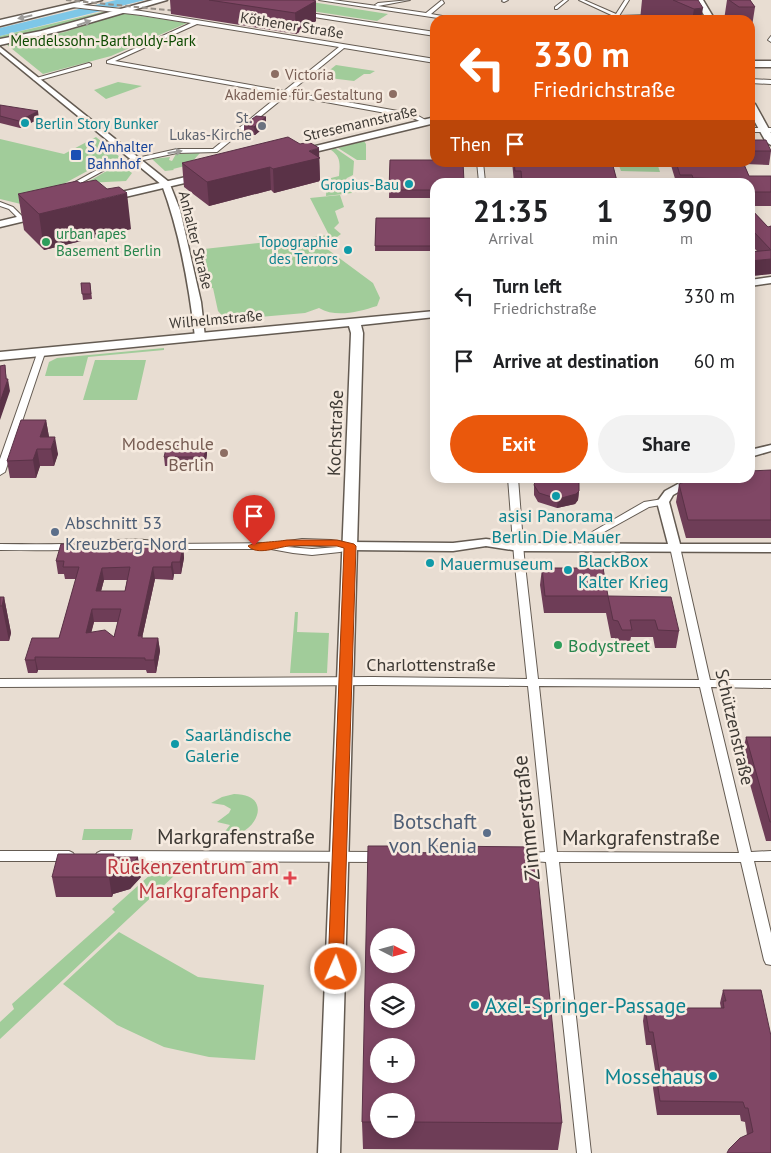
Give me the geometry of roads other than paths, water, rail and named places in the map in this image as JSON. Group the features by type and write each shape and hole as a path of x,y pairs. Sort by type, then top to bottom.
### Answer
{"main road":[{"path":"0,23 98,0"},
{"path":"0,42 51,32 118,10 163,0"},
{"path":"699,0 708,15"},
{"path":"755,66 771,66"},
{"path":"755,111 768,130 771,142"},
{"name":"Stresemannstraße","path":"291,153 428,121"},
{"path":"96,199 213,171"},
{"path":"0,224 48,208"},
{"path":"0,219 20,217"},
{"path":"755,282 771,280"},
{"name":"Wilhelmstraße","path":"0,356 430,314"},
{"name":"Kochstraße","path":"329,1153 357,333 354,321"}],"street":[{"path":"322,0 430,15"},
{"path":"373,7 407,0"},
{"path":"556,8 566,0"},
{"path":"581,0 616,15"},
{"path":"619,15 627,0"},
{"path":"427,15 442,2"},
{"name":"Köthener Straße","path":"78,6 197,22 430,60"},
{"path":"293,12 430,33"},
{"path":"197,22 109,62 415,116 428,121"},
{"path":"60,193 108,166 179,151 215,154 284,93 343,46"},
{"path":"0,49 164,182"},
{"path":"36,79 89,65"},
{"path":"755,82 771,82"},
{"path":"755,130 768,130"},
{"name":"Anhalter Straße","path":"164,182 178,219 196,302 200,337"},
{"path":"0,204 11,208 20,217"},
{"path":"0,472 41,353"},
{"path":"755,453 771,448"},
{"name":"Zimmerstraße","path":"513,483 584,1153"},
{"path":"592,535 647,504 663,502 670,493 688,483"},
{"name":"Schützenstraße","path":"663,502 771,960"},
{"path":"0,541 14,546"},
{"path":"0,547 82,546 101,550 151,550 164,546 274,546 287,550 319,551 336,551 350,546 453,547 474,551 507,550 519,547 771,548"},
{"name":"Charlottenstraße","path":"0,682 771,684"},
{"name":"Markgrafenstraße","path":"0,856 394,857"},
{"name":"Markgrafenstraße","path":"506,857 771,856"}],"water":[{"path":"116,0 145,0 0,36 0,28"}],"railway":[{"path":"66,0 177,11"}],"place":[{"name":"Victoria","path":"275,74"},
{"name":"Akademie für Gestaltung","path":"393,94"},
{"name":"Berlin Story Bunker","path":"25,123"},
{"name":"St. Lukas-Kirche","path":"262,126"},
{"name":"S Anhalter Bahnhof","path":"76,155"},
{"name":"Gropius-Bau","path":"409,184"},
{"name":"urban apes Basement Berlin","path":"46,242"},
{"name":"Topographie des Terrors","path":"348,250"},
{"name":"Modeschule Berlin","path":"224,453"},
{"name":"asisi Panorama Berlin Die Mauer","path":"556,496"},
{"name":"Abschnitt 53 Kreuzberg-Nord","path":"55,532"},
{"name":"Mauermuseum","path":"430,563"},
{"name":"BlackBox Kalter Krieg","path":"568,570"},
{"name":"Bodystreet","path":"558,645"},
{"name":"Saarländische Galerie","path":"175,744"},
{"name":"Botschaft von Kenia","path":"487,833"},
{"name":"Rückenzentrum am Markgrafenpark","path":"290,878"},
{"name":"Axel-Springer-Passage","path":"475,1005"},
{"name":"Mossehaus","path":"713,1076"}],"park label":[{"name":"Mendelssohn-Bartholdy-Park","path":"103,40"}]}
